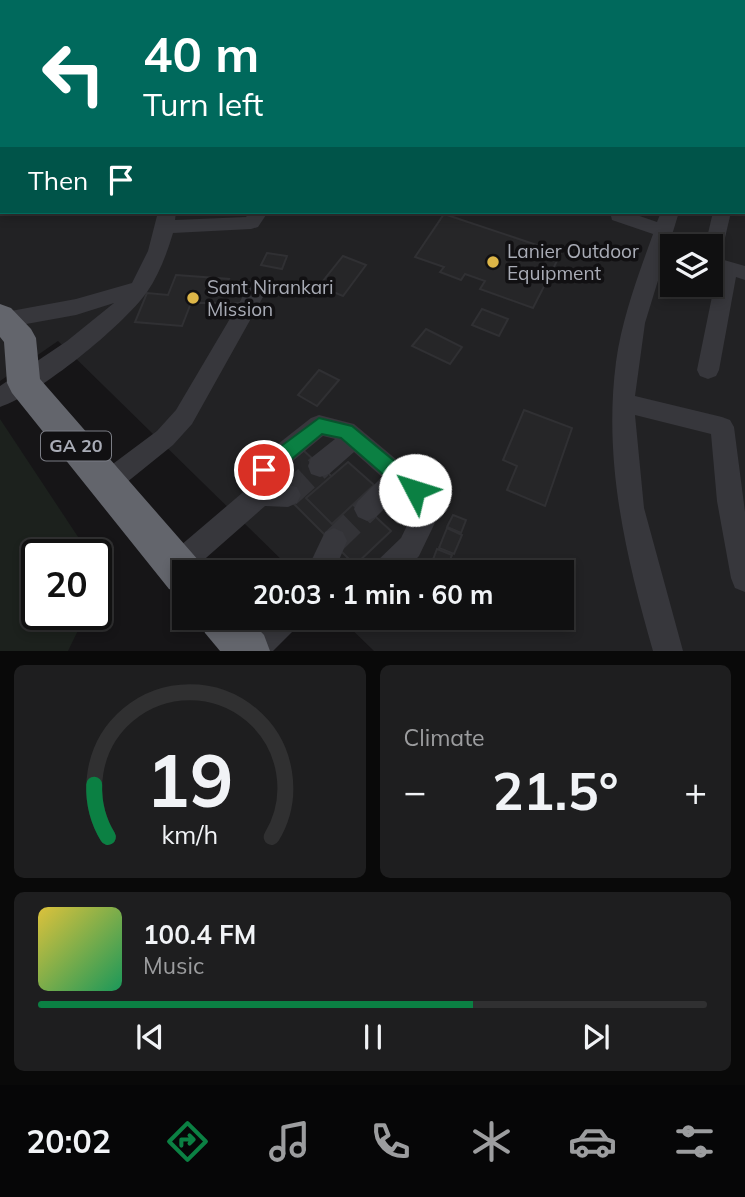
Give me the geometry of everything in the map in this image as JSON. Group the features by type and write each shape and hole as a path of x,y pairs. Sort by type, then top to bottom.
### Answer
{"highway":[{"path":"2,318 20,338 8,386"},
{"name":"GA 20","path":"8,386 107,483 172,560"}],"street":[{"path":"8,386 74,346 140,287 167,219 251,223 258,214"},
{"path":"618,214 660,240"},
{"path":"666,234 670,214"},
{"path":"717,234 722,214"},
{"path":"660,256 635,322 627,361 623,440 631,513 667,651"},
{"path":"708,370 728,268"},
{"path":"2,318 76,307 140,287"},
{"path":"107,483 165,438 184,417 258,288"},
{"path":"625,403 722,427 737,504 745,578"},
{"path":"191,560 260,494 264,470 319,425 346,431 431,504 410,547 397,560"},
{"path":"320,466 353,438"},
{"path":"367,509 399,476"},
{"path":"260,494 288,495"},
{"path":"325,560 334,541"},
{"path":"239,643 263,630"}],"shaded area":[{"path":"0,214 745,214 745,651 374,651 352,630 574,630 574,560 282,560 58,341 0,381"},
{"path":"0,419 79,539 21,539 21,630 78,630 68,651 0,651"}],"building":[{"name":"Lanier Outdoor Equipment","path":"444,214 561,253 533,308 480,289 485,281 465,274 461,280 440,272 444,267 415,257"},
{"path":"267,253 287,256 282,269 261,265"},
{"path":"343,256 366,265 343,296 319,286"},
{"name":"Sant Nirankari Mission","path":"176,275 229,279 227,284 246,285 241,303 191,303 182,326 135,322 147,293 168,295"},
{"path":"482,309 508,319 499,336 472,325"},
{"path":"426,329 462,347 450,364 412,346"},
{"path":"319,370 339,380 317,406 298,395"},
{"path":"524,410 572,428 545,506 507,490 517,466 503,460"},
{"path":"303,450 391,531 360,560 350,560 268,478"},
{"path":"348,462 374,485 332,524 306,498"},
{"path":"453,515 466,520 461,533 447,527"},
{"path":"447,528 462,535 454,554 439,548"},
{"path":"437,549 452,555 450,560 433,560"}],"tunnel":[{"path":"288,495 320,466"},
{"path":"334,541 367,509"}],"place":[{"name":"Lanier Outdoor Equipment","path":"493,262"},
{"name":"Sant Nirankari Mission","path":"193,298"}],"route":[{"path":"264,470 319,425 346,431 415,490"}]}
